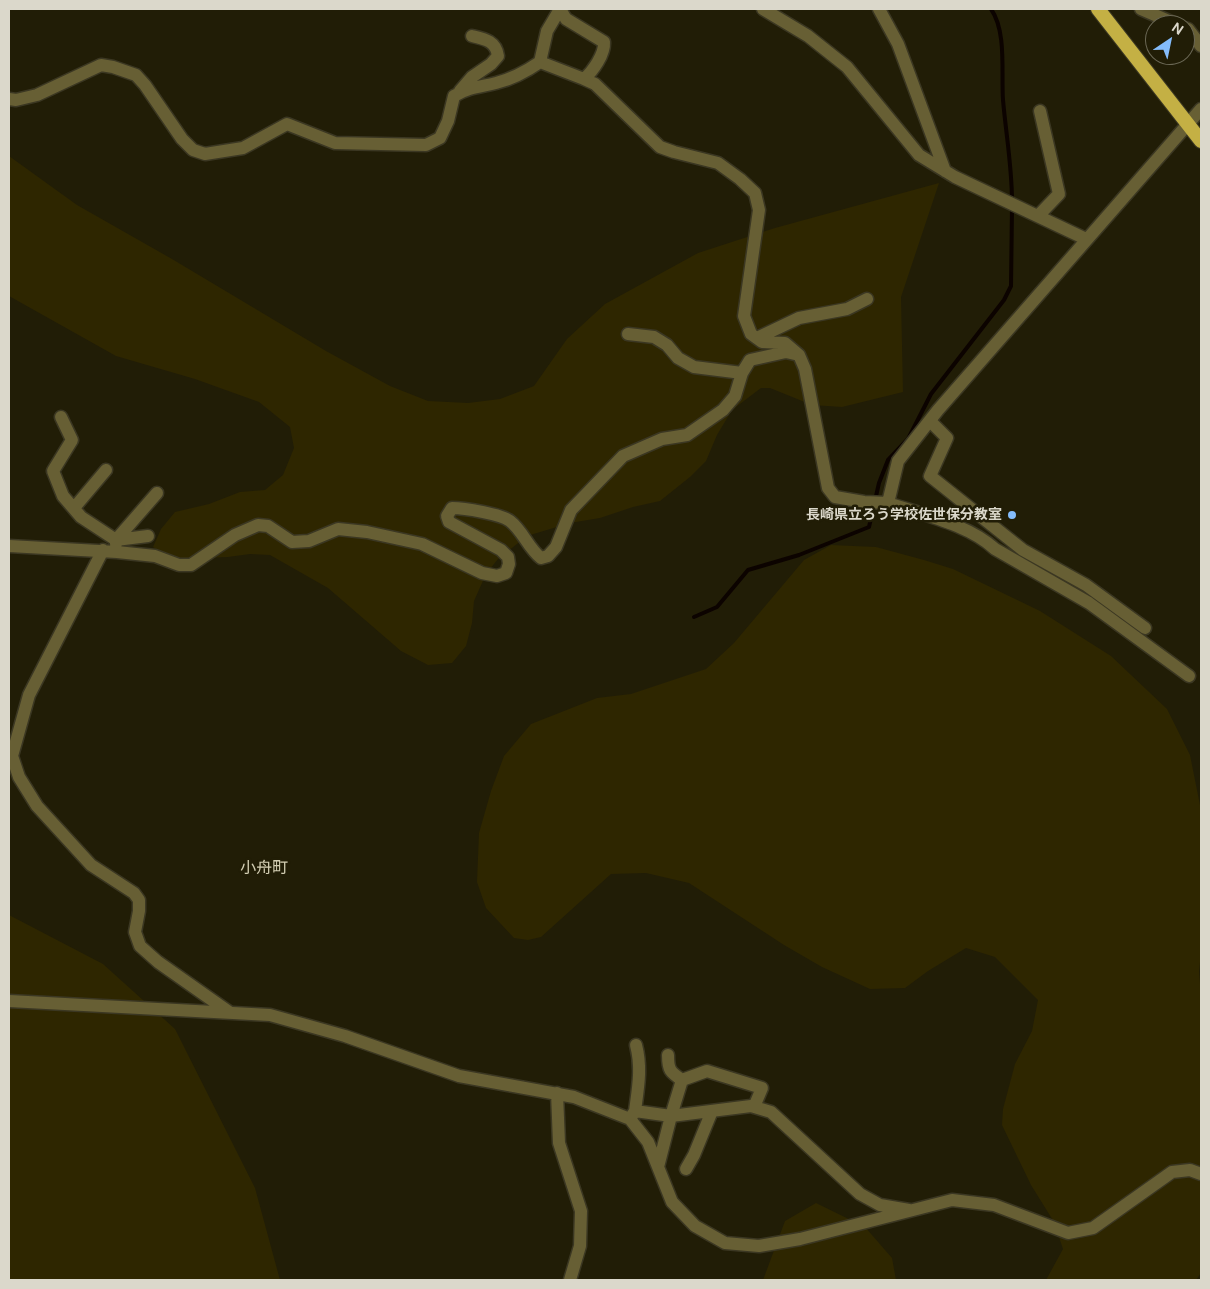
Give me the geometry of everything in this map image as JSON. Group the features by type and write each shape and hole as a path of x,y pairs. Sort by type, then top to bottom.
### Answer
{"highway":[{"path":"1098,9 1201,141"}],"street":[{"path":"457,95 467,88 498,83 524,72 540,62 547,31 560,9 566,19 604,42 605,49 584,79"},
{"path":"763,9 808,36 847,67 919,155 945,171 1086,239"},
{"path":"880,9 898,44 945,171"},
{"path":"1141,9 1155,15"},
{"path":"9,99 16,100 37,95 101,65 113,67 136,76 145,85 182,139 193,150 205,154 243,148 287,124 335,142 426,145 440,138 448,121 454,96 472,77 491,64 498,56 497,49 492,42 484,38 472,36"},
{"path":"540,62 595,84 660,146 674,152 718,164 755,193 759,210 744,316 751,334 762,342 786,342 799,355 805,369 828,488 835,497 884,503 968,531 984,539 995,549 1089,603 1189,676"},
{"path":"884,503 898,461 930,421 1086,239 1201,109"},
{"path":"1038,216 1059,194 1048,124 1040,111"},
{"path":"757,338 799,318 847,309 867,299"},
{"path":"628,334 654,337 667,345 678,358 694,367 742,373"},
{"path":"61,417 72,440 53,470 63,496 81,516 116,546 155,556 179,565 191,565 235,535 258,524 268,526 292,542 309,541 338,529 368,532 422,544 482,573 497,576 506,573 509,564 508,557 501,550 449,522 447,516 452,508 467,508 509,520 533,552 541,558 548,556 556,547 571,510 623,456 662,439 687,435 723,410 735,396 742,373 750,360 786,352 799,355"},
{"path":"930,421 947,438 930,476 1022,550 1086,585 1145,628"},
{"path":"74,508 106,470"},
{"path":"116,546 156,493"},
{"path":"9,546 102,550 148,536"},
{"path":"102,550 29,695 12,756 19,777 37,806 91,866 134,893 139,900 135,932 140,946 158,962 230,1013"},
{"path":"9,1001 270,1015 345,1036 459,1076 574,1096 632,1115 671,1116 754,1107 771,1112 860,1194 880,1205 913,1210"},
{"path":"636,1045 640,1058 640,1076 632,1115 648,1142 672,1202 695,1226 725,1243 759,1246 800,1239 952,1200 994,1205 1068,1233 1094,1228 1172,1172 1190,1170 1201,1174"},
{"path":"668,1055 668,1064 671,1072 682,1080"},
{"path":"682,1080 707,1071 762,1088 754,1107"},
{"path":"658,1168 682,1080"},
{"path":"557,1093 559,1143 581,1211 580,1246 570,1280"},
{"path":"686,1169 694,1156 712,1111"}],"shaded area":[{"path":"9,156 77,205 326,351 390,386 428,401 468,403 500,399 534,386 567,339 605,304 698,253 775,228 939,183 901,297 903,392 842,407 812,405 770,388 761,388 732,410 717,435 706,461 690,477 660,501 633,507 600,518 570,523 527,536 498,559 486,574 474,601 472,623 466,646 452,663 428,665 401,651 328,588 270,555 250,554 228,557 171,559 153,547 161,529 175,512 209,504 240,492 265,490 283,475 294,448 290,427 259,402 195,379 116,356 9,296"},
{"path":"831,545 876,547 953,569 1040,611 1111,656 1167,709 1190,755 1201,818 1201,954 1199,971 1201,996 1201,1273 1196,1280 1046,1280 1063,1249 1054,1222 1031,1185 1002,1125 1003,1109 1015,1064 1032,1031 1038,1000 995,957 966,948 928,971 905,988 870,989 822,967 784,945 689,883 646,873 611,874 541,937 528,940 514,938 486,908 477,882 479,833 491,791 504,756 531,724 597,698 631,694 706,669 734,643 804,560"},
{"path":"9,915 103,964 175,1029 255,1188 280,1280 9,1280"},
{"path":"816,1203 865,1227 892,1258 896,1280 763,1280 785,1221"}],"waterway":[{"path":"991,9 996,18 1001,41 1003,100 1012,201"},
{"path":"694,617 717,607 748,570 799,555 869,527 879,483 888,460 908,439 931,394 1004,300 1011,286 1012,208"}],"place":[{"name":"長崎県立ろう学校佐世保分教室","path":"1012,515"}],"district":[{"name":"小舟町","path":"264,869"}]}
